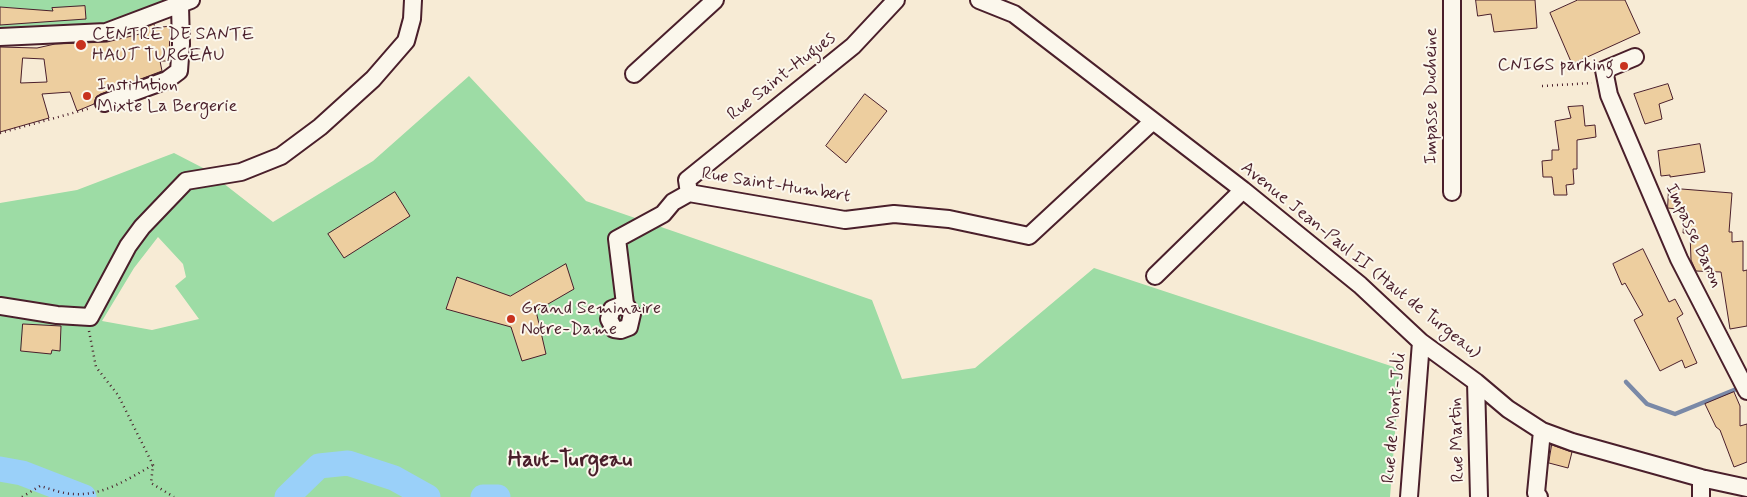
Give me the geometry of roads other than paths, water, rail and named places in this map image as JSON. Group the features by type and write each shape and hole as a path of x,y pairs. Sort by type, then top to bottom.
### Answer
{"street":[{"path":"0,306 58,315 90,317 128,246 142,227 186,181 241,172 280,156 320,127 373,79 406,41 412,19 413,0"},
{"path":"634,74 715,0"},
{"name":"Rue Saint-Hugues","path":"625,304 617,239 663,214 688,186 853,46 896,0"},
{"name":"Impasse Ducheine","path":"1452,0 1452,192"},
{"name":"Avenue Jean-Paul II (Haut de Turgeau)","path":"983,1 1014,14 1243,190 1360,285 1421,342 1476,382 1508,409 1542,431 1572,442 1701,478 1747,488"},
{"path":"0,36 17,38 106,32 185,3 179,71 167,80 104,103"},
{"name":"Impasse Baron","path":"1635,57 1604,70 1608,88 1679,259 1747,391"},
{"name":"Rue Saint-Humbert","path":"688,186 844,220 894,214 940,218 1029,236 1153,121"},
{"path":"1155,276 1243,190"},
{"name":"Rue de Mont-Joli","path":"1408,497 1421,342"},
{"name":"Rue Martin","path":"1476,382 1479,497"},
{"path":"1539,497 1536,493 1542,431"},
{"path":"1701,478 1701,497"}],"waterway":[{"path":"1626,382 1647,404 1675,414 1739,388"},
{"path":"287,497 319,466 348,463 394,478 428,497"},
{"path":"0,469 22,473 84,497"},
{"path":"483,497 498,497"}],"place":[{"name":"CENTRE DE SANTE HAUT TURGEAU","path":"81,45"},
{"name":"CNIGS parking","path":"1624,66"},
{"name":"Institution Mixte La Bergerie","path":"87,96"},
{"name":"Grand Seminaire Notre-Dame","path":"511,319"}],"district":[{"name":"Haut-Turgeau","path":"570,461"}]}
